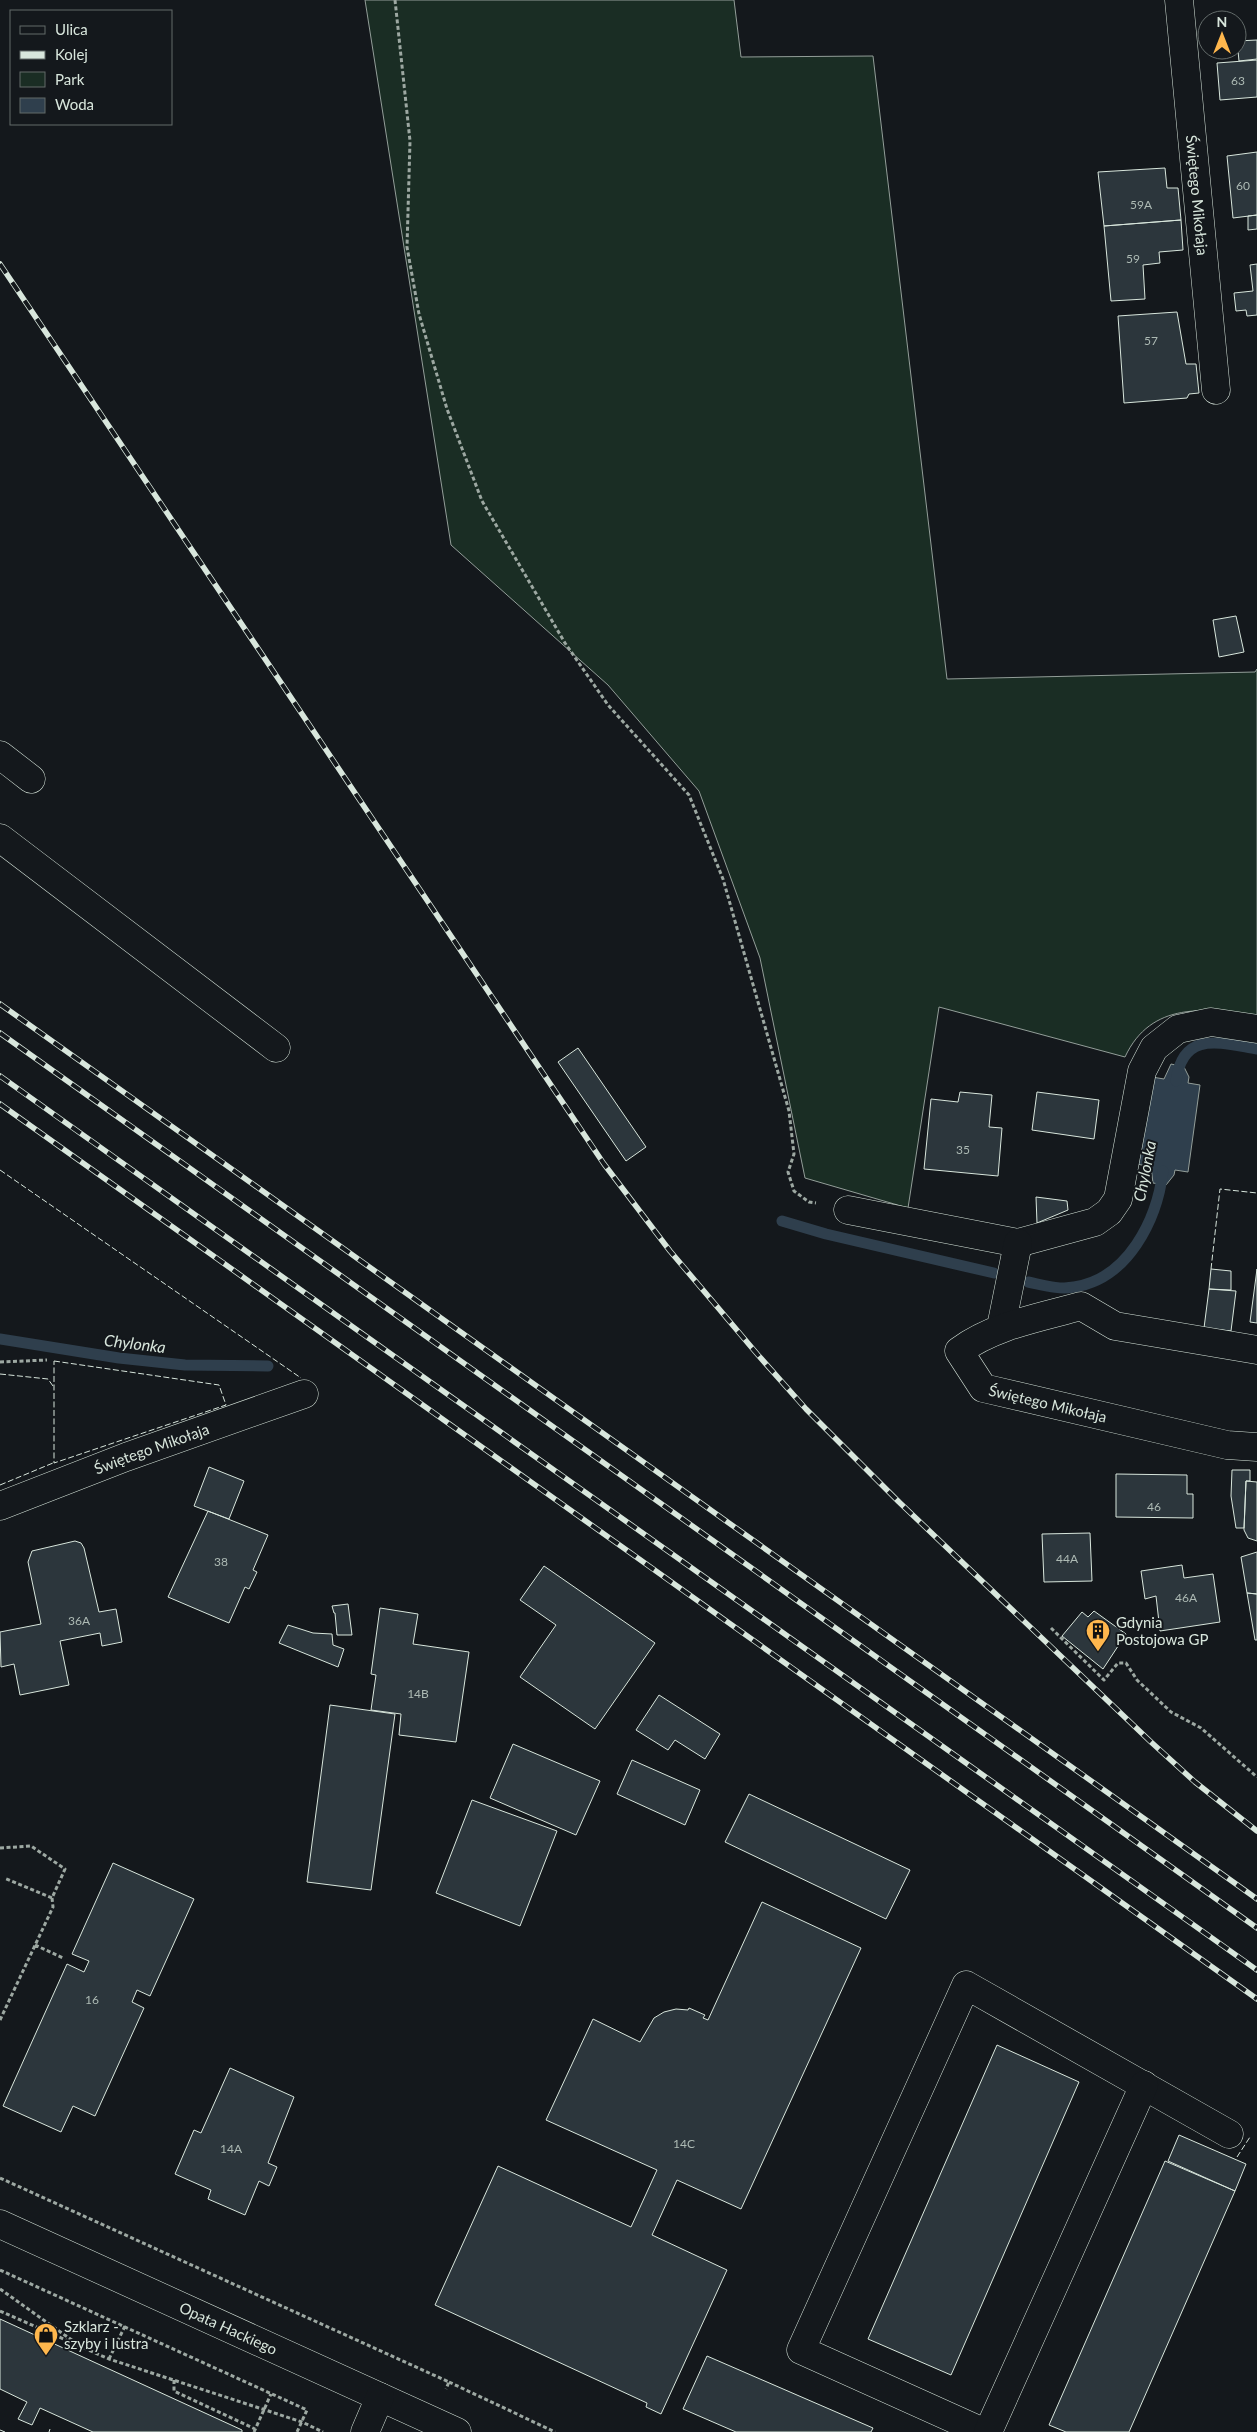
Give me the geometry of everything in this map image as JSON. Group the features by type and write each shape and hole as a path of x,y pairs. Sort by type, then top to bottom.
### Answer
{"street":[{"name":"Świętego Mikołaja","path":"1178,0 1216,390"},
{"path":"0,756 31,779"},
{"path":"0,838 276,1048"},
{"path":"848,1210 1018,1243 1095,1222 1108,1212 1118,1199 1142,1071 1154,1048 1178,1029 1211,1022 1257,1029"},
{"path":"1001,1327 1018,1243"},
{"name":"Świętego Mikołaja","path":"1257,1350 1115,1326 1081,1306 1001,1327 978,1338 959,1351 983,1388 1226,1445 1257,1448"},
{"name":"Świętego Mikołaja","path":"0,1506 126,1457 304,1394"},
{"path":"983,2432 801,2350 966,1985 1229,2134"},
{"path":"988,2432 1144,2085"},
{"name":"Opata Hackiego","path":"0,2224 457,2432"},
{"path":"365,2432 380,2397"}],"path":[{"path":"395,0 410,141 406,247 419,314 447,409 482,501 565,643 608,705 689,795 724,879 788,1111 794,1154 788,1172 794,1191 809,1202 848,1210"},
{"path":"0,1362 47,1360"},
{"path":"1051,1628 1104,1680 1118,1663 1126,1663 1137,1680 1171,1712 1201,1728 1257,1777"},
{"path":"0,1848 31,1846 65,1869 52,1898 53,1908 0,2020"},
{"path":"4,1878 52,1898"},
{"path":"36,1945 64,1958"},
{"path":"0,2178 554,2432"},
{"path":"0,2272 125,2326 308,2410 297,2432"},
{"path":"0,2289 83,2347"},
{"path":"0,2311 109,2359 302,2422 323,2432"},
{"path":"109,2359 125,2326"},
{"path":"174,2380 174,2391 254,2430 271,2394"},
{"path":"431,2420 448,2382"}],"green space":[{"path":"365,0 734,0 741,57 873,56 947,679 1255,672 1257,669 1257,1016 1219,1011 1200,1011 1182,1012 1165,1017 1149,1026 1136,1039 1125,1057 939,1007 908,1208 805,1178 760,958 699,791 608,685 451,545"}],"water":[{"path":"1171,1064 1184,1067 1189,1077 1188,1083 1200,1085 1188,1172 1175,1170 1174,1175 1166,1185 1153,1183 1151,1167 1137,1164 1152,1077 1164,1079"}],"building":[{"path":"1247,40 1257,40 1257,59 1239,61 1247,60"},
{"path":"1257,60 1257,97 1220,100 1217,63"},
{"path":"1257,152 1257,215 1233,218 1227,156"},
{"path":"1165,168 1167,188 1178,188 1181,220 1104,226 1098,172"},
{"path":"1257,215 1257,229 1248,230 1248,216"},
{"path":"1181,220 1183,250 1159,252 1160,263 1143,265 1145,299 1111,301 1104,226"},
{"path":"1257,264 1257,315 1247,316 1246,310 1236,311 1234,293 1253,291 1250,265"},
{"path":"1177,312 1186,364 1196,364 1199,393 1189,394 1187,398 1124,403 1118,316"},
{"path":"1236,616 1244,652 1219,657 1213,620"},
{"path":"578,1048 646,1147 626,1161 558,1062"},
{"path":"960,1092 992,1095 989,1127 1002,1128 998,1176 924,1169 931,1099 958,1102"},
{"path":"1037,1092 1099,1100 1094,1139 1032,1130"},
{"path":"1036,1197 1067,1201 1068,1210 1037,1223"},
{"path":"1211,1269 1231,1271 1231,1290 1209,1289"},
{"path":"1257,1269 1257,1323 1250,1322"},
{"path":"1209,1289 1236,1291 1231,1331 1204,1328"},
{"path":"209,1467 244,1481 229,1519 194,1506"},
{"path":"1232,1470 1250,1470 1250,1481 1246,1481 1244,1528 1236,1528 1231,1496"},
{"path":"1116,1474 1187,1475 1187,1494 1193,1494 1193,1518 1116,1517"},
{"path":"1246,1481 1257,1482 1257,1541 1248,1538 1244,1530"},
{"path":"208,1511 268,1535 253,1570 257,1572 249,1589 245,1587 229,1623 168,1597"},
{"path":"1090,1533 1092,1581 1044,1582 1042,1534"},
{"path":"75,1541 81,1543 84,1548 99,1612 116,1609 122,1642 102,1646 100,1633 60,1641 69,1685 20,1695 14,1664 1,1667 0,1632 41,1624 28,1562 32,1551"},
{"path":"1257,1552 1257,1594 1247,1593 1241,1557"},
{"path":"1182,1565 1184,1578 1213,1574 1220,1622 1160,1631 1156,1596 1145,1599 1141,1571"},
{"path":"544,1566 655,1643 595,1729 520,1677 556,1625 520,1600"},
{"path":"1247,1593 1257,1594 1257,1640 1255,1640"},
{"path":"348,1604 352,1635 337,1635 335,1613 332,1606"},
{"path":"380,1608 418,1614 413,1644 469,1652 456,1742 399,1735 401,1714 371,1710 376,1675 371,1674"},
{"name":"Gdynia Postojowa GP","path":"1094,1611 1126,1634 1103,1669 1062,1636 1082,1612 1088,1617"},
{"path":"288,1625 313,1633 332,1634 333,1645 344,1649 338,1667 279,1643"},
{"path":"659,1695 720,1734 705,1759 675,1740 668,1750 636,1730"},
{"path":"330,1705 395,1714 371,1890 307,1882"},
{"path":"513,1744 600,1781 576,1835 490,1798"},
{"path":"632,1760 700,1790 685,1825 617,1794"},
{"path":"749,1794 910,1870 886,1919 725,1842"},
{"path":"472,1800 557,1831 520,1926 436,1893"},
{"path":"113,1863 194,1899 150,1996 137,1990 132,2002 144,2008 95,2116 73,2106 61,2132 3,2106 67,1964 84,1972 89,1961 72,1954"},
{"path":"762,1902 861,1948 741,2209 677,2180 652,2235 727,2270 661,2414 646,2407 647,2403 435,2305 498,2166 631,2227 657,2170 546,2120 593,2019 640,2042 654,2018 664,2012 676,2009 688,2010 689,2008 705,2015 703,2018 708,2020"},
{"path":"997,2045 1079,2082 951,2375 868,2339"},
{"path":"230,2068 294,2097 268,2163 277,2167 269,2186 259,2181 245,2215 208,2199 211,2190 175,2174 194,2130 201,2133"},
{"path":"1179,2135 1246,2164 1235,2191 1168,2161"},
{"path":"1165,2161 1235,2191 1129,2432 1066,2432 1049,2425"},
{"path":"0,2319 242,2430 242,2432 93,2432 40,2408 32,2425 18,2419 27,2402 0,2389"},
{"path":"707,2356 873,2428 871,2432 736,2432 683,2409"}],"waterway":[{"name":"Chylonka","path":"1176,1081 1180,1065 1186,1054 1195,1047 1217,1043 1257,1049"},
{"name":"Chylonka","path":"1028,1282 1051,1287 1068,1288 1093,1282 1110,1272 1124,1260 1146,1227 1160,1190 1163,1171"},
{"name":"Chylonka","path":"782,1221 826,1234 994,1273"},
{"name":"Chylonka","path":"0,1339 119,1358 185,1365 268,1366"}],"railway":[{"path":"0,264 604,1164 670,1251 806,1409 899,1502 1151,1742 1195,1782 1257,1831"},
{"path":"0,1004 1257,1899"},
{"path":"0,1033 1257,1928"},
{"path":"0,1076 1257,1970"},
{"path":"0,1104 1257,1999"}],"fence":[{"path":"0,1170 301,1378"},
{"path":"1211,1269 1220,1189 1257,1193"},
{"path":"54,1361 219,1385 226,1405 54,1463 54,1361"},
{"path":"0,1374 48,1379 53,1386"},
{"path":"0,1485 53,1463 53,1461"},
{"path":"1237,2157 1250,2137"},
{"path":"0,2430 5,2432"}],"place":[{"name":"Gdynia Postojowa GP","path":"1098,1652"},
{"name":"Szklarz - szyby i lustra","path":"46,2356"}]}
